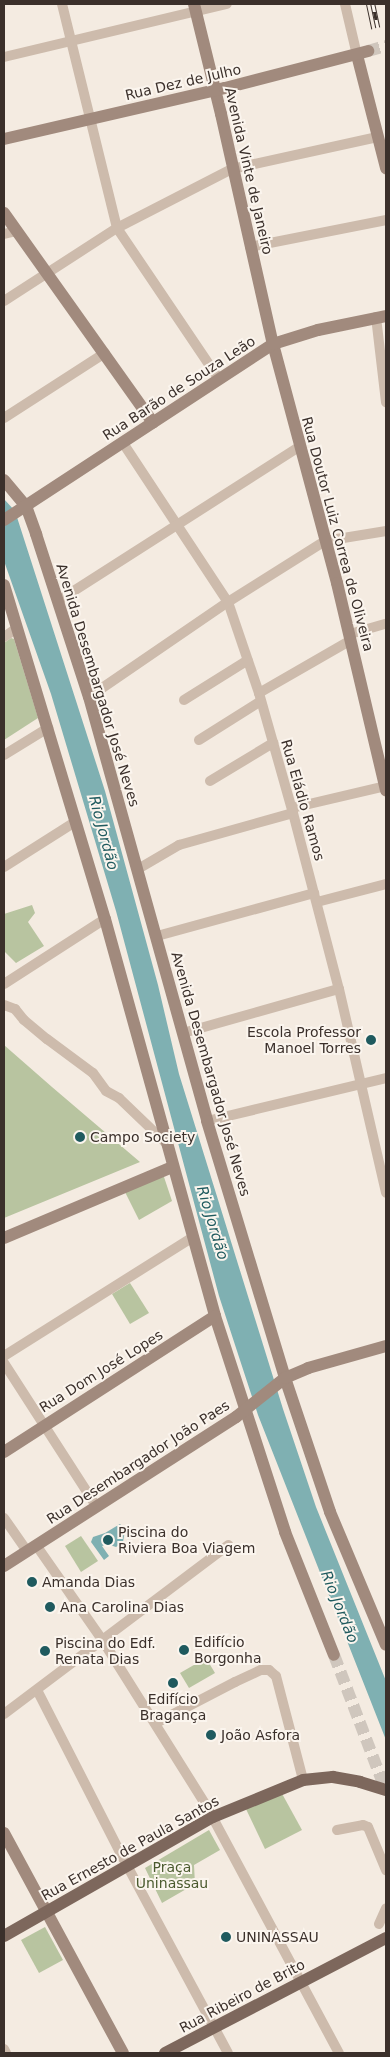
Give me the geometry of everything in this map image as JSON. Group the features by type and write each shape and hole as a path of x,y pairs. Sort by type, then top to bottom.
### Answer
{"main road":[{"name":"Avenida Vinte de Janeiro","path":"195,8 273,344"},
{"name":"Rua Dez de Julho","path":"4,138 215,90 363,53"},
{"path":"363,53 378,137 386,168"},
{"path":"4,213 10,233 46,272 153,423"},
{"name":"Rua Barão de Souza Leão","path":"4,520 273,344 318,330 381,316"},
{"name":"Rua Doutor Luiz Correa de Oliveira","path":"273,344 350,637 386,787"},
{"path":"4,480 22,508"},
{"name":"Avenida Desembargador José Neves","path":"22,508 58,601 89,697 281,1380 330,1512 386,1644"},
{"path":"4,585 105,919 172,1167 194,1237 215,1316 247,1409 285,1532 334,1655"},
{"path":"4,1238 172,1167"},
{"name":"Rua Dom José Lopes","path":"4,1452 215,1316"},
{"name":"Rua Desembargador João Paes","path":"4,1566 247,1409 281,1380 308,1368 386,1346"},
{"name":"Rua Ernesto de Paula Santos","path":"4,1936 213,1817 303,1780 333,1777 360,1782 386,1790"},
{"path":"4,1834 123,2053"},
{"name":"Rua Ribeiro de Brito","path":"165,2053 386,1938"}],"street":[{"path":"62,4 117,228 219,380"},
{"path":"4,57 195,8 227,4"},
{"path":"345,4 363,53"},
{"path":"4,301 46,272 117,228 232,169 378,137"},
{"path":"250,247 386,220"},
{"path":"381,316 386,402"},
{"path":"4,418 105,353"},
{"name":"Rua Eládio Ramos","path":"123,443 228,602 260,697 293,810 316,897 360,1083 383,1164 386,1192"},
{"path":"58,601 300,446"},
{"path":"89,697 228,602 325,541 386,531"},
{"path":"199,740 350,637 386,624"},
{"path":"4,637 17,628"},
{"path":"184,700 248,660"},
{"path":"4,755 48,728"},
{"path":"210,781 273,743"},
{"path":"138,869 179,845 293,810 386,787"},
{"path":"4,867 75,822"},
{"path":"157,936 316,897 386,884"},
{"path":"4,984 105,919"},
{"path":"183,1033 338,989"},
{"path":"4,1005 15,1009 39,1032 93,1074 106,1091 119,1098 166,1143"},
{"path":"207,1122 386,1078"},
{"path":"4,1356 194,1237"},
{"path":"4,1364 96,1506"},
{"path":"4,1518 31,1548 104,1641 156,1724 213,1817 339,2053"},
{"path":"4,1714 104,1641 228,1545"},
{"path":"156,1724 261,1670 273,1672 303,1780"},
{"path":"37,1690 127,1866 228,2053"},
{"path":"337,1830 363,1824 368,1827 386,1870"},
{"path":"379,1924 386,1908"},
{"path":"4,2049 6,2053"}],"green space":[{"path":"11,638 14,639 38,718 4,740 4,643"},
{"path":"32,905 35,913 28,922 44,946 16,963 4,951 4,914"},
{"path":"4,1045 52,1087 140,1162 4,1218"},
{"path":"163,1174 172,1201 139,1220 125,1192"},
{"path":"130,1283 149,1313 130,1324 112,1294"},
{"path":"81,1536 98,1561 81,1572 65,1546"},
{"path":"206,1658 215,1673 189,1688 180,1673"},
{"path":"280,1790 302,1830 265,1849 246,1809"},
{"name":"Praça Uninassau","path":"209,1830 220,1850 194,1865 195,1884 162,1903 145,1868"},
{"path":"45,1927 63,1960 39,1973 21,1940"}],"water":[{"name":"Rio Jordão","path":"4,499 15,511 105,791 158,985 179,1074 283,1409 316,1507 386,1681 386,1740 258,1415 219,1296 116,911 51,694 4,561"},
{"name":"Piscina do Riviera Boa Viagem","path":"120,1524 125,1530 123,1542 116,1547 107,1544 102,1546 109,1556 104,1560 91,1542 93,1537 105,1533"}],"tunnel":[{"path":"368,51 386,46"},
{"path":"334,1655 386,1791"}],"tram line":[{"path":"366,4 371,28"}],"railway":[{"path":"373,4 378,27"}],"place":[{"name":"Escola Professor Manoel Torres","path":"371,1040"},
{"name":"Campo Society","path":"80,1137"},
{"name":"Piscina do Riviera Boa Viagem","path":"108,1540"},
{"name":"Amanda Dias","path":"32,1582"},
{"name":"Ana Carolina Dias","path":"50,1607"},
{"name":"Edifício Borgonha","path":"184,1650"},
{"name":"Piscina do Edf. Renata Dias","path":"45,1651"},
{"name":"Edifício Bragança","path":"173,1683"},
{"name":"João Asfora","path":"211,1735"},
{"name":"UNINASSAU","path":"226,1937"}]}
